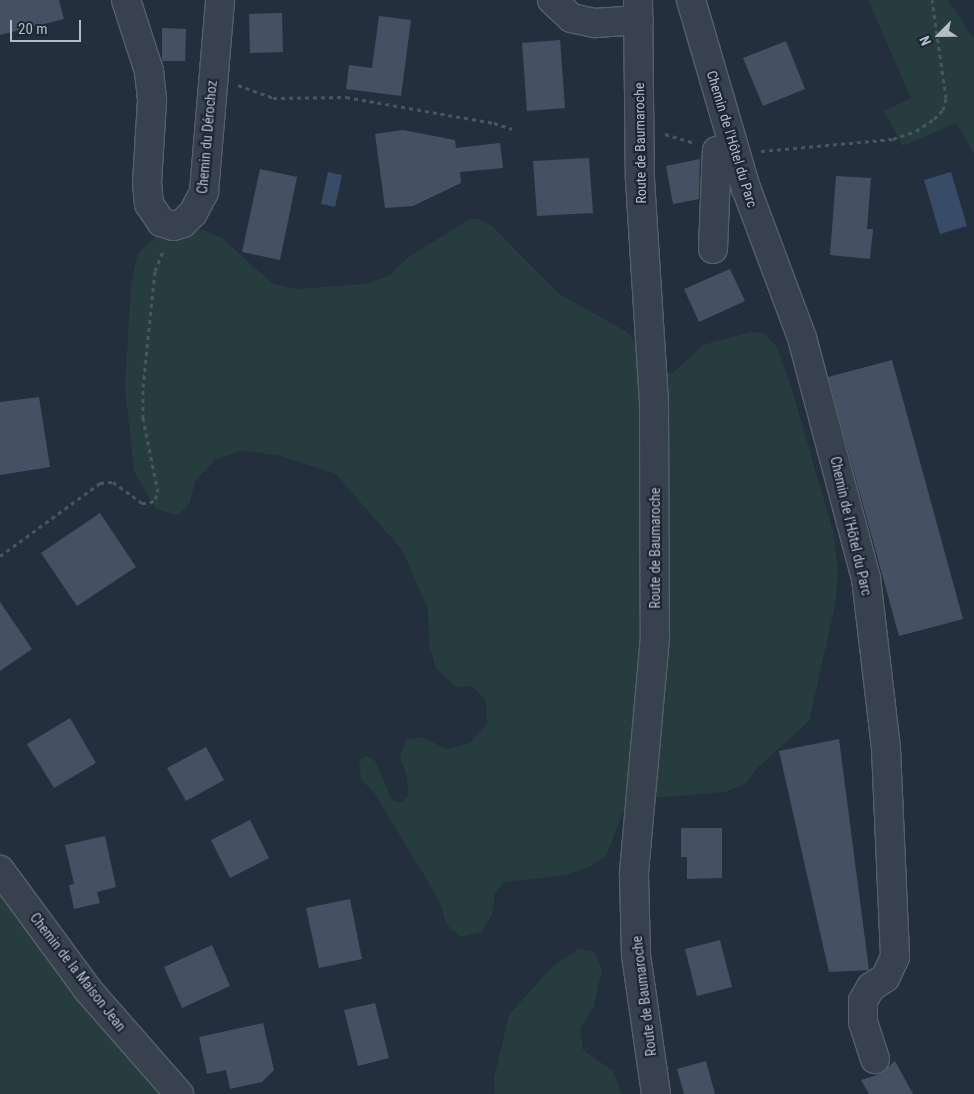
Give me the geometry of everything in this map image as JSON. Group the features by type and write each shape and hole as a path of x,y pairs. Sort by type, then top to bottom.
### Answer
{"street":[{"path":"126,0 149,71 152,101 147,182 149,204 161,222 173,226"},
{"name":"Chemin du Dérochoz","path":"173,226 183,223 193,213 204,192 220,0"},
{"path":"552,0 571,18 595,23 639,10"},
{"name":"Chemin de l'Hôtel du Parc","path":"691,0 735,149 802,338 866,578 886,749 895,957 885,978 871,987 863,1002 863,1022 875,1059"},
{"name":"Route de Baumaroche","path":"639,10 640,180 654,402 655,637 634,883 636,955 656,1094"},
{"path":"712,249 735,149"},
{"name":"Chemin de la Maison Jean","path":"0,870 88,990 179,1094"}],"path":[{"path":"658,132 735,149 894,138 916,131 934,119 943,110 946,98 932,0"},
{"path":"234,87 239,84 273,98 310,95 382,102 512,129"},
{"path":"0,556 100,484 113,482 142,503 150,503 155,499 158,492 142,418 143,387 155,270 173,226"}],"green space":[{"path":"868,0 948,0 974,39 974,154 956,123 903,146 884,111 911,98"},
{"path":"470,219 479,219 493,227 559,294 627,332 664,373 673,373 703,345 751,332 763,333 777,347 792,390 833,531 838,570 835,606 809,721 756,769 745,784 725,792 652,798 632,805 622,815 606,856 589,867 565,875 505,882 495,893 492,915 482,932 461,937 447,925 439,900 375,794 361,779 359,760 366,756 375,761 392,800 401,803 408,796 407,776 400,757 406,740 421,737 447,749 470,743 487,724 486,700 472,686 457,688 436,668 429,646 428,609 402,550 336,474 281,456 241,450 215,460 195,481 190,503 178,515 156,509 134,471 125,388 131,284 138,253 157,235 204,230 222,238 273,284 296,289 367,284 388,276 410,256"},
{"path":"0,851 83,964 197,1094 0,1094"},
{"path":"578,949 594,952 602,969 593,1009 580,1028 583,1050 613,1071 622,1094 495,1094 494,1078 509,1015 551,968"}],"water":[{"path":"328,172 342,175 335,207 321,204"},
{"path":"951,172 967,226 940,234 924,180"}],"building":[{"path":"0,0 59,0 64,19 0,35"},
{"path":"282,13 283,52 250,53 249,14"},
{"path":"379,16 411,20 401,96 346,89 349,65 372,68"},
{"path":"162,28 186,29 185,61 162,61"},
{"path":"560,40 565,108 527,111 522,43"},
{"path":"786,41 805,89 763,106 743,58"},
{"path":"403,130 455,140 456,148 500,143 503,168 460,172 461,183 413,206 385,208 375,134"},
{"path":"589,158 593,213 537,216 533,161"},
{"path":"700,159 699,199 673,204 666,166"},
{"path":"260,169 297,177 280,260 242,252"},
{"path":"836,176 871,178 867,229 873,229 870,259 830,255"},
{"path":"730,269 745,301 699,322 684,289"},
{"path":"892,360 963,619 899,636 828,377"},
{"path":"39,397 50,467 0,475 0,402"},
{"path":"100,513 136,567 77,606 41,553"},
{"path":"0,602 32,649 0,671"},
{"path":"70,718 96,763 54,788 27,744"},
{"path":"839,739 869,970 829,972 779,751"},
{"path":"206,747 224,780 186,801 167,768"},
{"path":"250,820 269,858 230,878 211,840"},
{"path":"681,828 722,828 722,878 687,879 687,857 681,857"},
{"path":"105,836 116,887 97,892 100,903 74,909 69,885 74,884 65,845"},
{"path":"350,899 362,959 319,968 306,908"},
{"path":"720,940 732,987 697,996 685,949"},
{"path":"212,945 230,986 182,1008 164,967"},
{"path":"375,1003 389,1058 358,1066 344,1010"},
{"path":"263,1023 274,1070 262,1082 230,1089 226,1070 207,1074 199,1037"},
{"path":"706,1061 715,1094 684,1094 677,1069"},
{"path":"895,1061 913,1094 869,1094 861,1080 880,1074"}]}
